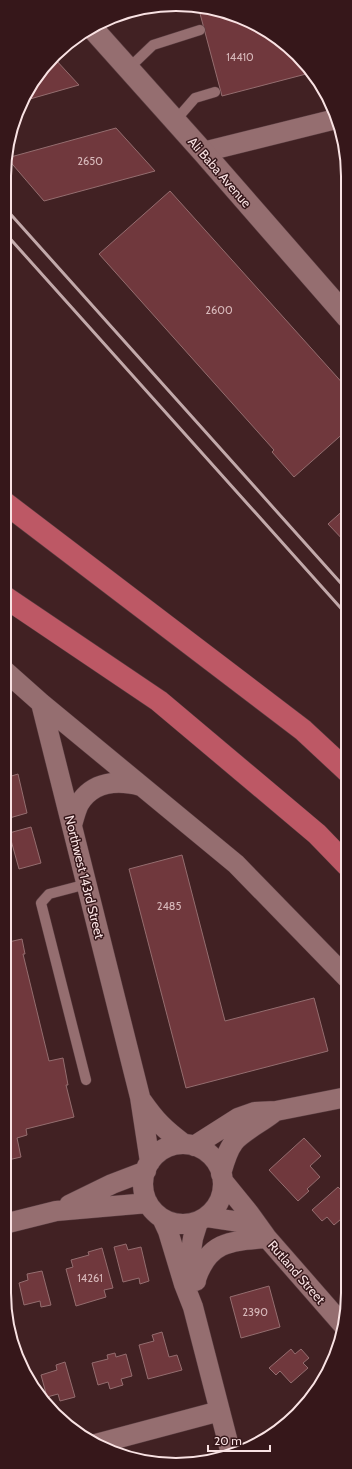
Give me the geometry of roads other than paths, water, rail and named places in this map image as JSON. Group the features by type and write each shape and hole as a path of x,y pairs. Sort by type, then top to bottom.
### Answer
{"main road":[{"path":"11,508 303,730 341,766"},
{"path":"11,602 159,701 317,834 341,860"}],"street":[{"name":"Ali Baba Avenue","path":"95,32 203,152 341,311"},
{"path":"203,152 331,120"},
{"path":"11,676 41,703 236,864 341,973"},
{"name":"Northwest 143rd Street","path":"41,703 140,1097 148,1167"},
{"path":"72,825 80,803 100,786 117,782 131,783 142,787"},
{"name":"Northwest 143rd Street","path":"140,1097 154,1118 166,1130 189,1145"},
{"path":"189,1145 238,1118 255,1112 276,1111 341,1098"},
{"path":"222,1178 215,1160 204,1151 189,1145 175,1145 165,1149 155,1157 148,1167 144,1191 148,1203 162,1218 173,1223 186,1224 202,1219 214,1210 219,1201 222,1192 222,1178 227,1154 234,1141 276,1111"},
{"path":"56,1211 148,1167"},
{"name":"Rutland Street","path":"222,1178 250,1213 267,1238 339,1320"},
{"path":"11,1222 56,1211 148,1203"},
{"path":"162,1218 168,1231 184,1284 194,1307 230,1449"},
{"path":"194,1307 196,1280 191,1251 192,1238 202,1219"},
{"name":"Rutland Street","path":"202,1219 240,1222 267,1238"},
{"path":"196,1280 201,1266 208,1256 217,1248 234,1242 267,1238"},
{"path":"105,1442 220,1411"}],"lane":[{"path":"128,69 153,45 200,30"},
{"path":"175,121 195,98 215,92"},
{"path":"86,1080 41,903 49,894 87,884"}],"railway":[{"path":"11,215 341,583"},
{"path":"11,240 341,608"}]}
